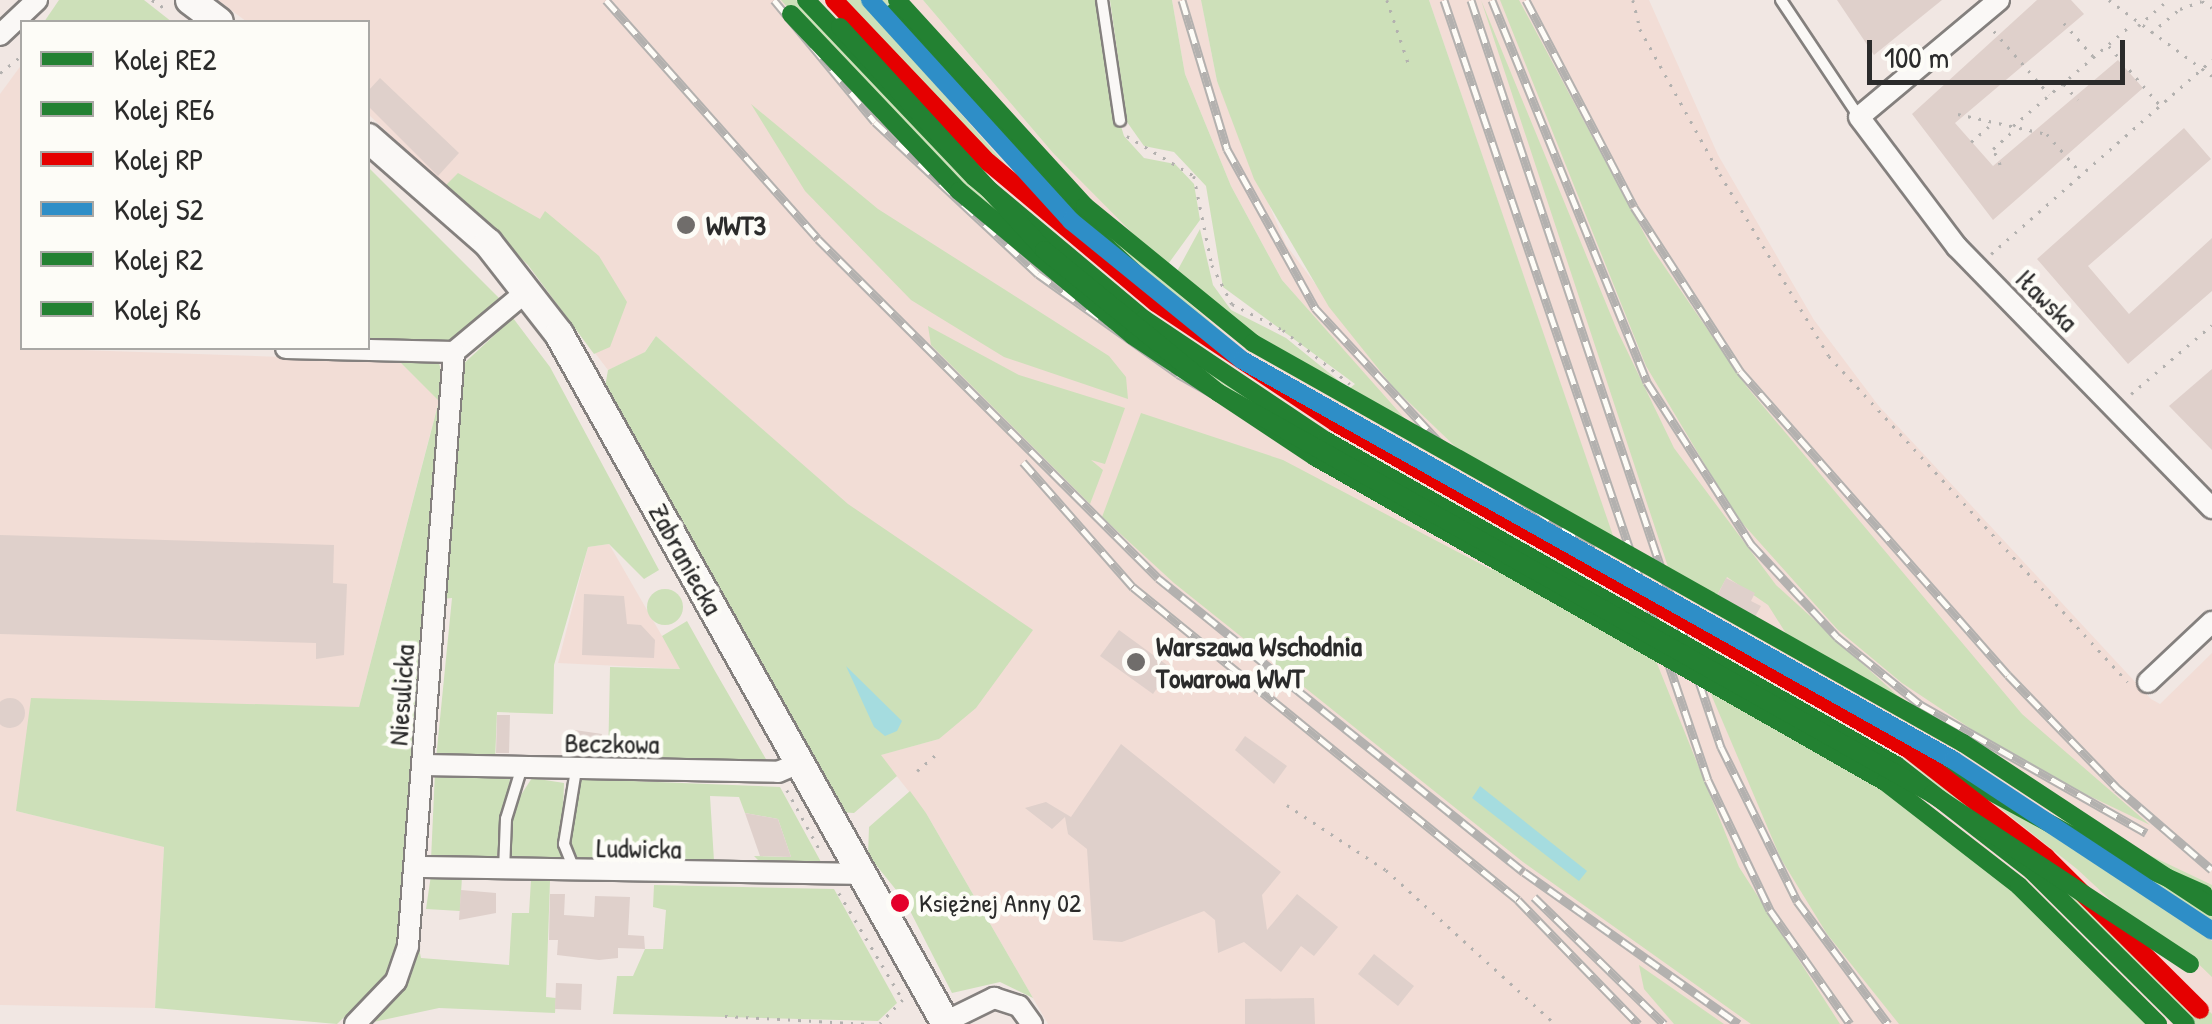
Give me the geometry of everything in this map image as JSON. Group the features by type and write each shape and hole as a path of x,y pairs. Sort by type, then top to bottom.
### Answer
{"main road":[{"path":"183,8 214,20"},
{"name":"Zabraniecka","path":"370,140 488,243 528,291 590,382 846,876 945,1023"}],"street":[{"path":"0,35 36,0"},
{"path":"1859,117 1999,0"},
{"name":"Iławska","path":"1859,117 1957,247 2212,508"},
{"path":"370,350 454,352 528,291"},
{"name":"Niesulicka","path":"355,1024 404,966 418,868 454,352"},
{"path":"2148,682 2212,622"},
{"name":"Beczkowa","path":"424,765 521,770 788,768"},
{"name":"Ludwicka","path":"418,868 578,874 846,876"},
{"path":"945,1023 994,998 1019,1006 1032,1024"}],"lane":[{"path":"1102,0 1120,121"},
{"path":"1780,0 1859,117"},
{"path":"504,871 506,820 521,770"},
{"path":"576,770 564,844 578,874"}],"path":[{"path":"152,0 183,8"},
{"path":"1387,0 1410,68"},
{"path":"1633,0 1640,29 1720,174 1829,356 2129,684 2148,682"},
{"path":"2109,0 2135,25 2212,76"},
{"path":"2000,166 1993,149 2015,127 2108,44 2168,0"},
{"path":"2149,35 2180,10 2202,1 2212,8"},
{"path":"2064,23 2094,57"},
{"path":"1994,31 2050,95"},
{"path":"2108,44 2160,106"},
{"path":"0,73 20,57"},
{"path":"1984,260 2212,60"},
{"path":"2063,83 2078,100"},
{"path":"1958,114 2047,134 2082,174"},
{"path":"1120,121 1130,142 1194,176 1212,265 1232,304 1282,330 1350,384"},
{"path":"1971,142 1993,123"},
{"path":"2123,402 2212,325"},
{"path":"918,771 940,750"},
{"path":"788,768 846,876 878,960 902,1000 880,1024"},
{"path":"1287,806 1386,870 1555,1024"},
{"path":"726,1016 868,1024"}],"shaded area":[{"path":"218,0 923,0 1053,153 1175,275 1316,381 1426,444 1282,280 1231,186 1185,74 1172,0 1201,0 1217,81 1286,245 1393,387 1464,455 1619,555 1429,0 1649,0 1718,155 1814,320 1878,405 2151,699 2160,704 2212,653 2212,1024 1048,1024 926,813 880,755 939,739 1032,630 848,505 656,336 644,353 608,370 528,265 370,116 370,20 244,20"},
{"path":"20,67 20,350 399,361 439,400 359,707 16,811 164,847 155,1008 0,1005 0,94"},
{"path":"609,544 681,669 558,663 588,547"}],"green space":[{"path":"59,0 144,0 169,20 45,20"},
{"path":"781,0 796,0 952,167 1056,259 1326,453 1130,335 1023,254 926,167"},
{"path":"828,0 861,0 1012,172 1121,280 974,153"},
{"path":"880,0 899,0 1113,237 1260,365 1060,200"},
{"path":"923,0 1099,0 1106,78 1124,136 1144,158 1175,164 1194,184 1200,220 1166,267 1053,153"},
{"path":"1110,0 1172,0 1185,74 1231,186 1282,280 1429,446 1316,381 1175,275 1200,229 1213,285 1231,310 1286,338 1349,389 1355,384 1223,287 1206,186 1174,152 1144,146 1127,122"},
{"path":"1201,0 1429,0 1620,556 1464,455 1393,387 1329,307 1254,179 1217,81"},
{"path":"1481,0 1617,330 1674,448 1776,585 1910,707 1792,643 1768,605 1727,577 1716,597 1737,615 1672,579"},
{"path":"1500,0 1519,0 1653,250 1747,387 2022,714 2150,825 2027,766 1902,683 1837,629 1735,515 1646,366"},
{"path":"751,104 878,209 1109,356 1126,377 1128,399 1004,357 911,300 805,191"},
{"path":"370,169 499,298 455,340 370,345"},
{"path":"458,173 540,219 545,211 599,256 627,302 610,347 594,354 528,265 446,185"},
{"path":"513,318 550,367 659,570 644,579 609,544 588,547 554,665 553,714 497,712 495,761 436,759 452,598 441,599 460,367"},
{"path":"928,326 1019,375 1125,408 1105,464 1091,460 1103,470 1090,504 931,345"},
{"path":"656,336 848,504 1033,630 976,708 939,739 881,755 897,776 854,813 836,812 605,387 608,370 645,352"},
{"path":"399,361 439,363 445,385 400,943 385,978 337,1024 155,1008 164,847 16,811 31,698 359,707 439,401"},
{"path":"1141,413 1283,460 1492,570 1497,561 1650,646 1739,867 1840,1024 1751,1024 1523,862 1174,583 1102,517"},
{"path":"665,589 678,594 683,607 678,620 665,625 652,620 647,607 652,594"},
{"path":"687,621 770,766 608,763 610,667 680,669 662,636"},
{"path":"1705,680 1938,818 2162,1024 1899,1024 1827,934 1781,859"},
{"path":"1930,753 2212,941 2212,977 2185,951 2176,961 2077,869"},
{"path":"1901,755 2055,867 2212,1014 2212,1024 2196,1024 2070,896"},
{"path":"435,772 510,779 496,861 431,860"},
{"path":"532,778 564,783 561,867 512,861 507,848 515,804"},
{"path":"581,779 780,787 821,862 807,871 761,863 754,856 791,857 778,819 745,813 739,797 710,796 714,861 730,862 580,863 569,845"},
{"path":"910,791 1033,998 1000,982 952,993 905,901 868,855 869,827"},
{"path":"2055,810 2212,885 2212,922 2053,813"},
{"path":"431,875 462,876 460,911 426,909"},
{"path":"531,880 550,881 546,997 556,998 555,1013 439,1008 364,1024 410,972 418,943 421,958 509,965 512,913 529,913"},
{"path":"654,885 834,889 897,1003 878,1021 613,1014 617,976 633,976 645,949 663,949 666,910 653,907"},
{"path":"1639,965 1724,1024 1674,1024 1644,989"}],"water":[{"path":"846,666 902,721 897,731 885,736 874,727"},
{"path":"1480,786 1587,871 1579,881 1472,798"}],"building":[{"path":"1837,0 1942,0 1874,55"},
{"path":"2037,0 2071,0 2084,14 1955,123 1993,166 2118,60 2143,88 1993,220 1912,114"},
{"path":"380,78 459,153 438,176 370,108 370,89"},
{"path":"2184,128 2211,159 2088,266 2129,314 2212,238 2212,291 2128,364 2037,259"},
{"path":"2212,369 2212,450 2169,406"},
{"path":"0,535 334,545 333,583 347,584 344,655 316,659 316,643 0,634"},
{"path":"1726,578 1755,593 1751,601 1761,606 1752,622 1717,596"},
{"path":"584,594 624,596 627,624 641,625 655,640 654,658 582,655"},
{"name":"Warszawa Wschodnia Towarowa WWT","path":"1119,630 1171,668 1153,694 1100,656"},
{"path":"4,700 16,700 23,707 23,719 16,726 10,728 -1,722 -1,704"},
{"path":"497,715 510,715 509,753 496,753"},
{"path":"575,730 602,734 601,754 573,753"},
{"path":"1245,736 1287,766 1274,784 1235,750"},
{"path":"1121,744 1281,872 1262,895 1267,930 1297,894 1338,927 1314,956 1301,946 1281,972 1244,942 1218,953 1215,920 1204,911 1122,942 1093,940 1087,849 1068,834 1065,817 1052,829 1025,808 1046,802 1071,817"},
{"path":"745,813 778,819 791,857 760,856"},
{"path":"461,890 496,893 496,913 459,920"},
{"path":"550,894 565,894 564,915 594,917 595,896 630,897 628,935 644,936 645,949 618,948 618,958 599,960 557,955 558,940 549,940"},
{"path":"1374,954 1414,986 1398,1006 1358,974"},
{"path":"556,983 582,984 581,1010 555,1009"},
{"path":"1314,998 1315,1024 1245,1024 1245,999"}],"railway":[{"path":"606,0 818,239 1158,578 1524,872 1739,1024"},
{"path":"774,0 875,122 1038,274 1178,374 1395,497"},
{"path":"1182,0 1227,149 1315,308 1439,442 1593,550"},
{"path":"1444,0 1708,780 1770,910 1850,1024"},
{"path":"1471,0 1721,747 1797,901 1888,1024"},
{"path":"1492,0 1647,382 1751,544 1837,637 1921,705 2146,833"},
{"path":"1526,0 1634,207 1740,371 2008,675 2117,788 2212,870"},
{"path":"1023,462 1133,587 1518,900 1638,1024"},
{"path":"1534,897 1664,1024"}],"rail line":[{"name":"RE2","path":"806,0 974,177 1144,319 1325,440 1896,765 2032,871 2186,1024"},
{"name":"RP","path":"834,0 988,162 1156,303 1336,423 1908,749 2046,857 2200,1010"},
{"name":"S2","path":"870,0 1071,221 1242,360 1953,760 2212,931"},
{"name":"R2","path":"897,0 1085,206 1253,343 1963,743 2212,907"},
{"name":"RE6","path":"893,13 1070,212 1189,324"},
{"name":"RE6","path":"791,14 959,191 1133,336 1315,457 1885,782 2019,886 2158,1024"},
{"name":"R6","path":"840,27 1044,250 1219,393 1932,794 2190,964"},
{"name":"RE6","path":"1886,735 2071,835 2204,894"}],"place":[{"name":"WWT3","path":"686,225"},
{"name":"Warszawa Wschodnia Towarowa WWT","path":"1136,662"},
{"name":"Księżnej Anny 02","path":"900,903"}]}
